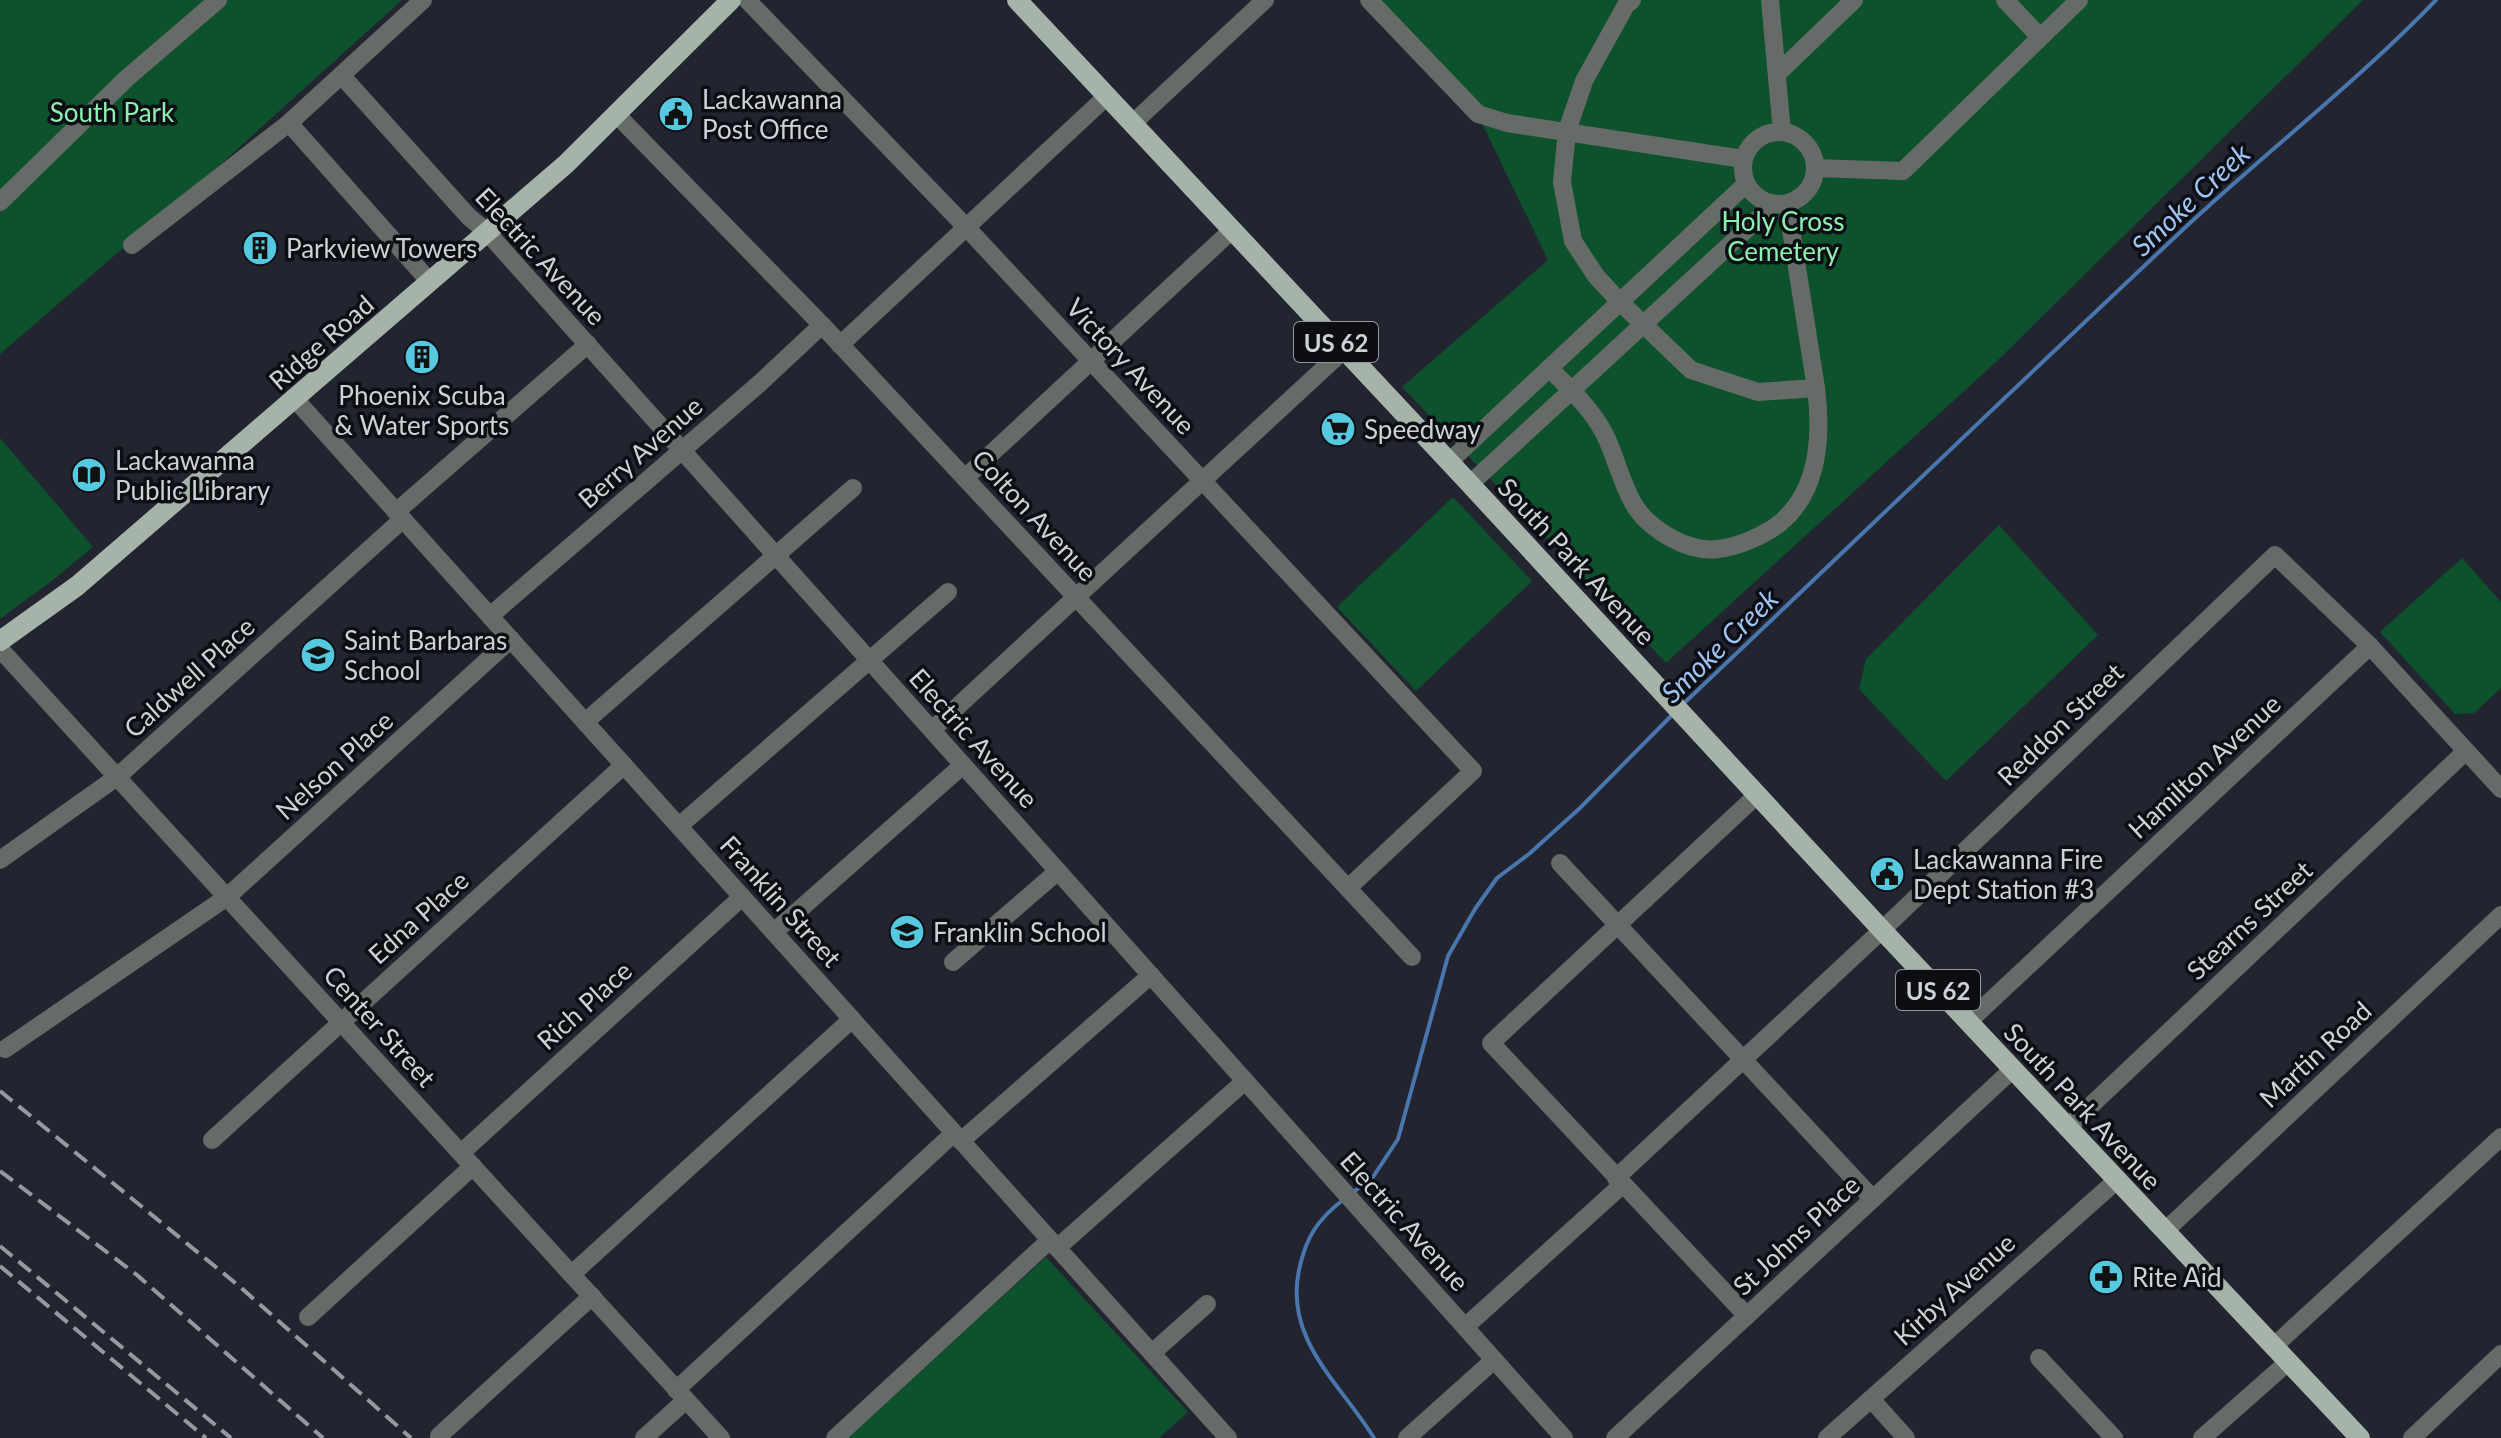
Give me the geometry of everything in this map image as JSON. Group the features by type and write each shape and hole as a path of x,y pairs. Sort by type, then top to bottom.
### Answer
{"main road":[{"name":"Ridge Road","path":"0,641 77,586 566,164 731,0"},
{"name":"South Park Avenue","path":"1017,0 1882,930 2360,1438"}],"street":[{"path":"0,202 127,78 218,0"},
{"path":"132,245 289,123 423,0"},
{"name":"Victory Avenue","path":"747,0 967,228 1473,771 1348,888"},
{"path":"1132,124 1265,0"},
{"path":"1369,0 1478,114 1507,123 1743,159"},
{"path":"1632,0 1626,5 1584,81 1567,131 1562,182 1573,241 1596,276 1642,325 1691,370 1758,392 1816,388"},
{"path":"1770,0 1782,132"},
{"path":"1777,74 1854,0"},
{"path":"2005,0 2040,37"},
{"path":"1815,168 1903,171 2079,0"},
{"name":"Electric Avenue","path":"342,76 588,344 1564,1438"},
{"path":"840,345 1106,97"},
{"name":"Colton Avenue","path":"616,114 822,325 1412,957"},
{"path":"289,123 430,282"},
{"path":"1470,484 1642,325 1780,204 1805,193 1812,183 1815,168 1813,156 1804,142 1782,132 1759,138 1749,147 1743,159 1742,172 1746,184 1762,201 1780,204"},
{"path":"1449,462 1746,184"},
{"path":"1549,368 1593,414 1633,503 1656,528 1688,546 1717,550 1742,543 1778,524 1807,488 1816,462 1820,430 1816,388 1780,204"},
{"path":"965,478 1232,230"},
{"name":"Berry Avenue","path":"490,616 822,325"},
{"name":"Caldwell Place","path":"0,860 117,777 588,344"},
{"path":"932,730 1344,350"},
{"name":"Franklin Street","path":"295,399 1228,1438"},
{"path":"585,722 853,488"},
{"name":"Reddon Street","path":"1465,1327 2275,555 2370,646"},
{"path":"679,826 948,592"},
{"name":"Nelson Place","path":"5,1049 227,897 511,639"},
{"path":"2370,646 2501,789"},
{"name":"Hamilton Avenue","path":"1968,1022 2370,646"},
{"name":"Center Street","path":"0,649 721,1438"},
{"name":"Stearns Street","path":"2067,1128 2466,751"},
{"name":"Edna Place","path":"212,1140 624,765"},
{"path":"774,932 963,765"},
{"path":"1747,1316 1491,1043 1757,795"},
{"path":"1560,863 1873,1199"},
{"path":"953,962 1058,871"},
{"name":"Rich Place","path":"308,1317 467,1159 742,897"},
{"name":"Martin Road","path":"2165,1231 2501,915"},
{"path":"644,1438 681,1395 958,1137 1151,975"},
{"path":"572,1274 852,1019"},
{"name":"St Johns Place","path":"1615,1438 2013,1069"},
{"path":"835,1438 1054,1244 1245,1081"},
{"path":"2202,1438 2280,1355 2501,1137"},
{"name":"Kirby Avenue","path":"1827,1438 2117,1180"},
{"path":"439,1436 592,1296"},
{"path":"1152,1353 1207,1304"},
{"path":"2412,1438 2501,1354"},
{"path":"2039,1358 2114,1438"},
{"path":"1407,1438 1494,1360"},
{"path":"1871,1399 1906,1438"}],"green space":[{"name":"South Park","path":"0,0 402,0 222,163 0,354"},
{"name":"Holy Cross Cemetery","path":"1370,0 2363,0 1996,362 1666,663 1402,387 1548,260 1476,111"},
{"path":"0,438 93,547 0,619"},
{"path":"1453,497 1532,581 1416,691 1337,607"},
{"path":"1999,525 2098,635 1946,781 1859,689 1866,659"},
{"path":"2462,558 2501,602 2501,688 2474,713 2455,714 2380,632"},
{"path":"1046,1257 1188,1412 1159,1438 848,1438"}],"waterway":[{"name":"Smoke Creek","path":"1681,706 2190,223 2376,58 2436,0"},
{"name":"Smoke Creek","path":"1351,1194 1373,1177 1398,1139 1448,956 1475,909 1497,878 1580,808 1672,715"},
{"name":"Smoke Creek","path":"1344,1199 1327,1214 1309,1239 1299,1270 1297,1295 1307,1340 1374,1438"}],"railway":[{"path":"0,1091 239,1286 411,1438"},
{"path":"0,1171 137,1275 323,1438"},
{"path":"0,1246 231,1438"},
{"path":"0,1266 206,1438"}],"place":[{"name":"Lackawanna Post Office","path":"676,114"},
{"name":"Parkview Towers","path":"260,248"},
{"name":"Phoenix Scuba & Water Sports","path":"422,357"},
{"name":"Speedway","path":"1338,429"},
{"name":"Lackawanna Public Library","path":"89,475"},
{"name":"Saint Barbaras School","path":"318,655"},
{"name":"Lackawanna Fire Dept Station #3","path":"1887,874"},
{"name":"Franklin School","path":"907,932"},
{"name":"Rite Aid","path":"2106,1277"}]}
